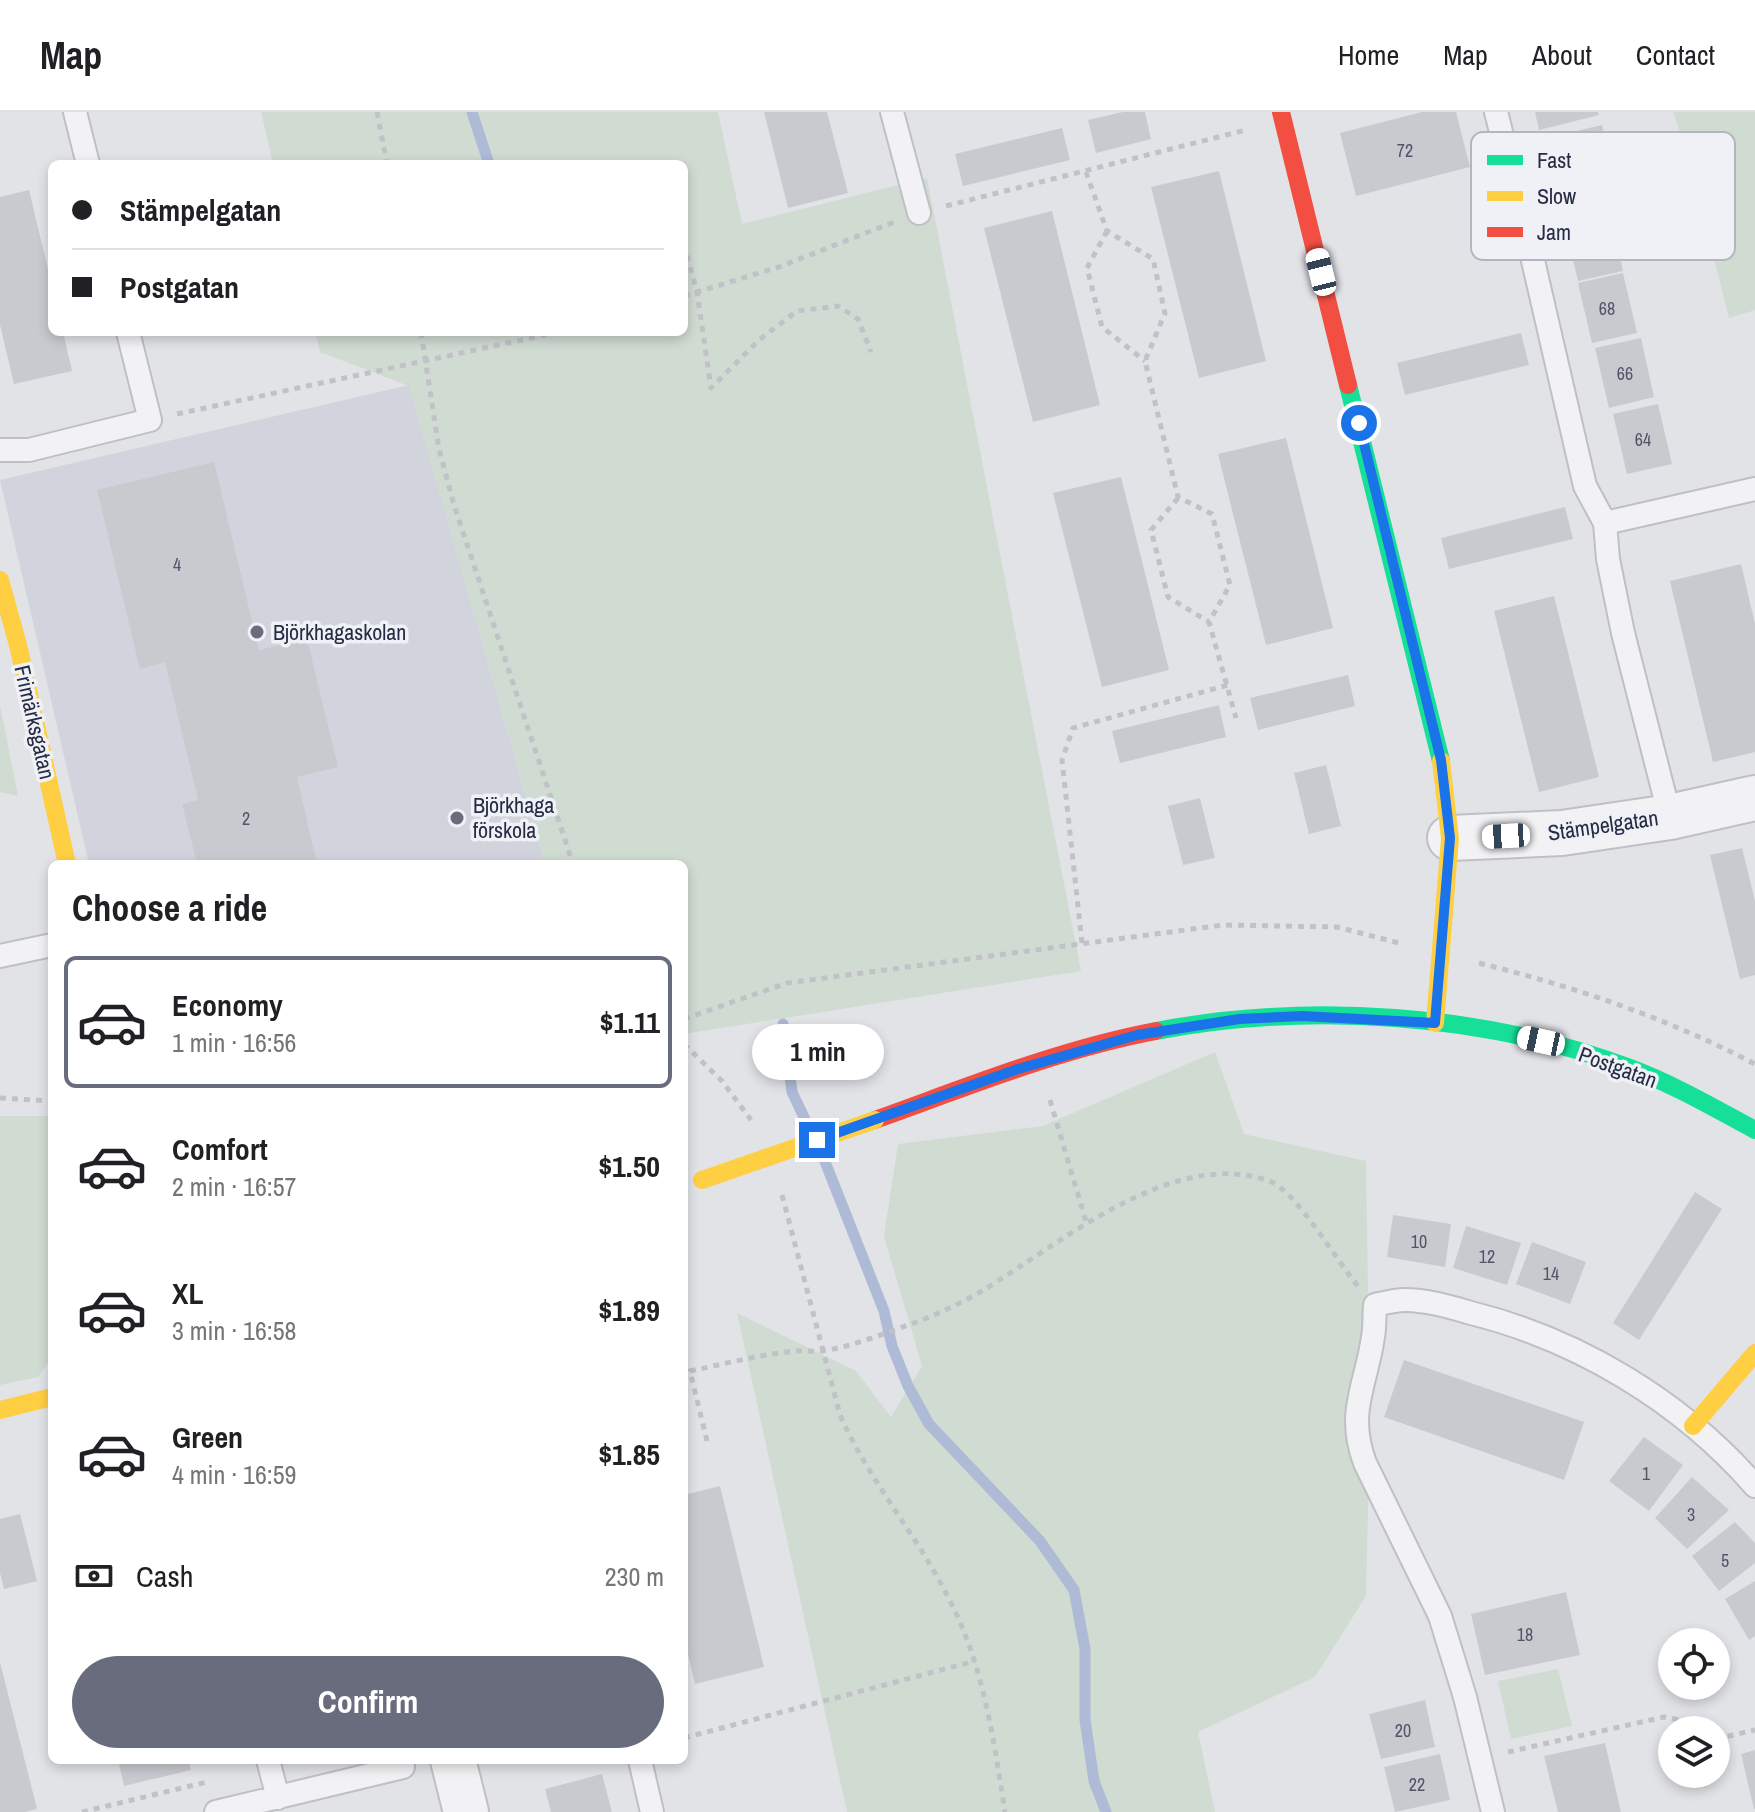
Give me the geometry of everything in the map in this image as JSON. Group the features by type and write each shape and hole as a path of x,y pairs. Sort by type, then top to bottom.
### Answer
{"street":[{"path":"1282,116 1441,760 1450,838 1435,1023"},
{"name":"Frimärksgatan","path":"0,580 18,645 66,860"},
{"name":"Stämpelgatan","path":"1450,838 1562,833 1670,817 1755,798"},
{"name":"Postgatan","path":"693,1183 1066,1053 1137,1035 1239,1019 1302,1016 1435,1023 1541,1041 1616,1063 1695,1098 1755,1130"},
{"path":"1693,1426 1755,1353"},
{"path":"0,1410 48,1398"},
{"path":"454,1764 466,1812"}],"lane":[{"path":"75,112 87,160"},
{"path":"892,112 919,213"},
{"path":"1496,112 1501,132"},
{"path":"1533,260 1584,483 1605,523 1608,559 1623,633 1670,817"},
{"path":"0,450 29,450 150,420 129,336"},
{"path":"1605,523 1755,489"},
{"path":"0,956 48,946"},
{"path":"1493,1812 1465,1697 1440,1616 1357,1443 1355,1421 1373,1337 1375,1305 1405,1300 1446,1306 1531,1332 1575,1350 1615,1372 1693,1426 1731,1458 1755,1486"},
{"path":"269,1764 278,1798"},
{"path":"641,1764 652,1812"},
{"path":"216,1812 403,1767"}],"path":[{"path":"377,112 386,160"},
{"path":"688,295 779,267 919,213 1086,172 1282,116"},
{"path":"1086,172 1107,231 1153,259 1165,313 1145,361 1178,497 1212,514 1230,585 1209,622"},
{"path":"1107,231 1087,268 1102,327 1145,361"},
{"path":"688,259 697,292 711,388 759,340 797,311 838,306 858,319 871,352"},
{"path":"422,336 439,449 454,505 572,860"},
{"path":"150,420 541,336"},
{"path":"1178,497 1151,530 1164,584 1168,597 1209,622 1236,718"},
{"path":"1082,943 1062,760 1073,728 1228,685"},
{"path":"688,1018 787,983 1223,925 1337,927 1409,946"},
{"path":"1476,963 1546,980 1639,1011 1708,1039 1755,1064"},
{"path":"0,1098 48,1101"},
{"path":"1050,1100 1087,1225"},
{"path":"707,1441 690,1371 774,1354 822,1351 915,1322 982,1292 1115,1208 1197,1175 1226,1172 1274,1182 1290,1196 1375,1305"},
{"path":"822,1351 840,1415 853,1445 928,1560 952,1603 975,1661 1005,1812"},
{"path":"688,1737 975,1661"},
{"path":"1480,1758 1658,1718"},
{"path":"1730,1736 1755,1730"},
{"path":"82,1812 212,1781"}],"shaded area":[{"path":"261,112 718,112 742,224 927,178 1081,971 688,1033 688,860 544,860 409,386 320,352 316,336 688,336 688,160 272,160"},
{"path":"1673,112 1755,112 1755,310 1729,318 1715,260 1735,260 1735,132 1680,132"},
{"name":"Björkhagaskolan","path":"409,385 544,860 88,860 0,480"},
{"path":"0,705 18,796 0,792"},
{"path":"1215,1052 1244,1134 1366,1161 1370,1421 1366,1596 1315,1677 1198,1732 1215,1812 847,1812 737,1313 856,1371 891,1417 922,1366 884,1236 898,1144 1043,1126"},
{"path":"0,1116 48,1116 48,1363 38,1377 0,1385"},
{"path":"1558,1669 1572,1726 1511,1739 1498,1681"}],"building":[{"path":"764,112 827,112 848,193 788,208"},
{"path":"1123,112 1145,112 1151,139 1096,153 1088,120"},
{"path":"1422,112 1456,112 1470,167 1356,196 1340,133"},
{"path":"1535,112 1598,112 1599,115 1539,130"},
{"path":"1602,125 1604,132 1572,132"},
{"path":"1062,128 1070,160 963,186 955,154"},
{"path":"1219,171 1266,361 1199,378 1151,187"},
{"path":"29,190 48,269 48,336 64,336 72,371 14,384 0,325 0,197"},
{"path":"1052,211 1100,405 1033,422 984,228"},
{"path":"1573,260 1620,260 1623,271 1578,281"},
{"path":"1623,273 1637,333 1592,343 1578,283"},
{"path":"1521,333 1529,365 1405,395 1397,363"},
{"path":"1641,338 1654,397 1609,408 1595,348"},
{"path":"1658,404 1672,464 1627,474 1613,414"},
{"path":"1286,438 1333,628 1266,645 1218,454"},
{"path":"214,462 259,650 307,639 338,767 297,777 316,860 196,860 182,804 198,800 165,662 140,669 97,490"},
{"path":"1121,477 1169,670 1102,687 1053,493"},
{"path":"1565,507 1573,539 1449,569 1441,538"},
{"path":"1741,564 1755,624 1755,752 1713,762 1670,581"},
{"path":"1554,596 1599,777 1539,792 1494,611"},
{"path":"1348,675 1355,706 1258,730 1250,698"},
{"path":"1219,705 1226,737 1120,763 1112,731"},
{"path":"1326,765 1341,826 1309,834 1294,773"},
{"path":"1200,798 1215,858 1183,865 1168,806"},
{"path":"1742,848 1755,901 1755,975 1740,979 1710,855"},
{"path":"1695,1192 1722,1209 1639,1340 1613,1323"},
{"path":"1393,1215 1451,1224 1445,1267 1387,1257"},
{"path":"1466,1226 1521,1243 1507,1285 1453,1268"},
{"path":"1532,1242 1586,1262 1570,1304 1516,1284"},
{"path":"1404,1360 1584,1422 1564,1480 1384,1417"},
{"path":"1644,1437 1683,1465 1649,1511 1609,1481"},
{"path":"1692,1477 1729,1510 1687,1549 1655,1518"},
{"path":"720,1486 764,1667 695,1684 688,1653 688,1494"},
{"path":"20,1514 37,1581 4,1589 0,1573 0,1519"},
{"path":"1735,1522 1755,1543 1755,1563 1719,1591 1692,1556"},
{"path":"1755,1581 1755,1636 1749,1640 1725,1599"},
{"path":"1566,1592 1580,1655 1485,1675 1471,1614"},
{"path":"0,1662 37,1809 25,1812 0,1812"},
{"path":"1425,1700 1435,1747 1381,1759 1369,1714"},
{"path":"1605,1743 1621,1812 1558,1812 1544,1756"},
{"path":"1755,1750 1755,1809 1754,1809 1741,1754"},
{"path":"1440,1754 1450,1800 1395,1812 1384,1767"},
{"path":"119,1764 189,1764 191,1770 124,1786"},
{"path":"602,1774 612,1812 551,1812 545,1789"}],"waterway":[{"path":"472,112 488,160"},
{"path":"783,1024 792,1092 812,1134"},
{"path":"820,1149 884,1311 892,1346 908,1386 929,1424 1040,1541 1074,1590 1085,1649 1085,1720 1094,1781 1106,1812"}],"traffic: fast":[{"path":"1348,385 1441,761"},
{"path":"1156,1031 1214,1022 1334,1015 1456,1024 1574,1049 1630,1068 1678,1089 1755,1130"}],"traffic: slow":[{"path":"0,580 18,645 66,860"},
{"path":"1435,1023 1450,838 1441,761"},
{"path":"702,1180 875,1120"},
{"path":"1693,1426 1755,1353"},
{"path":"0,1410 48,1398"}],"traffic: jam":[{"path":"1281,112 1348,385"},
{"path":"875,1120 1049,1058 1156,1031"}],"place":[{"name":"Björkhagaskolan","path":"257,632"},
{"name":"Björkhaga förskola","path":"457,818"}],"route":[{"path":"817,1140 1066,1053 1137,1035 1239,1019 1302,1016 1368,1017 1435,1023 1450,838 1441,760 1359,423"}]}
